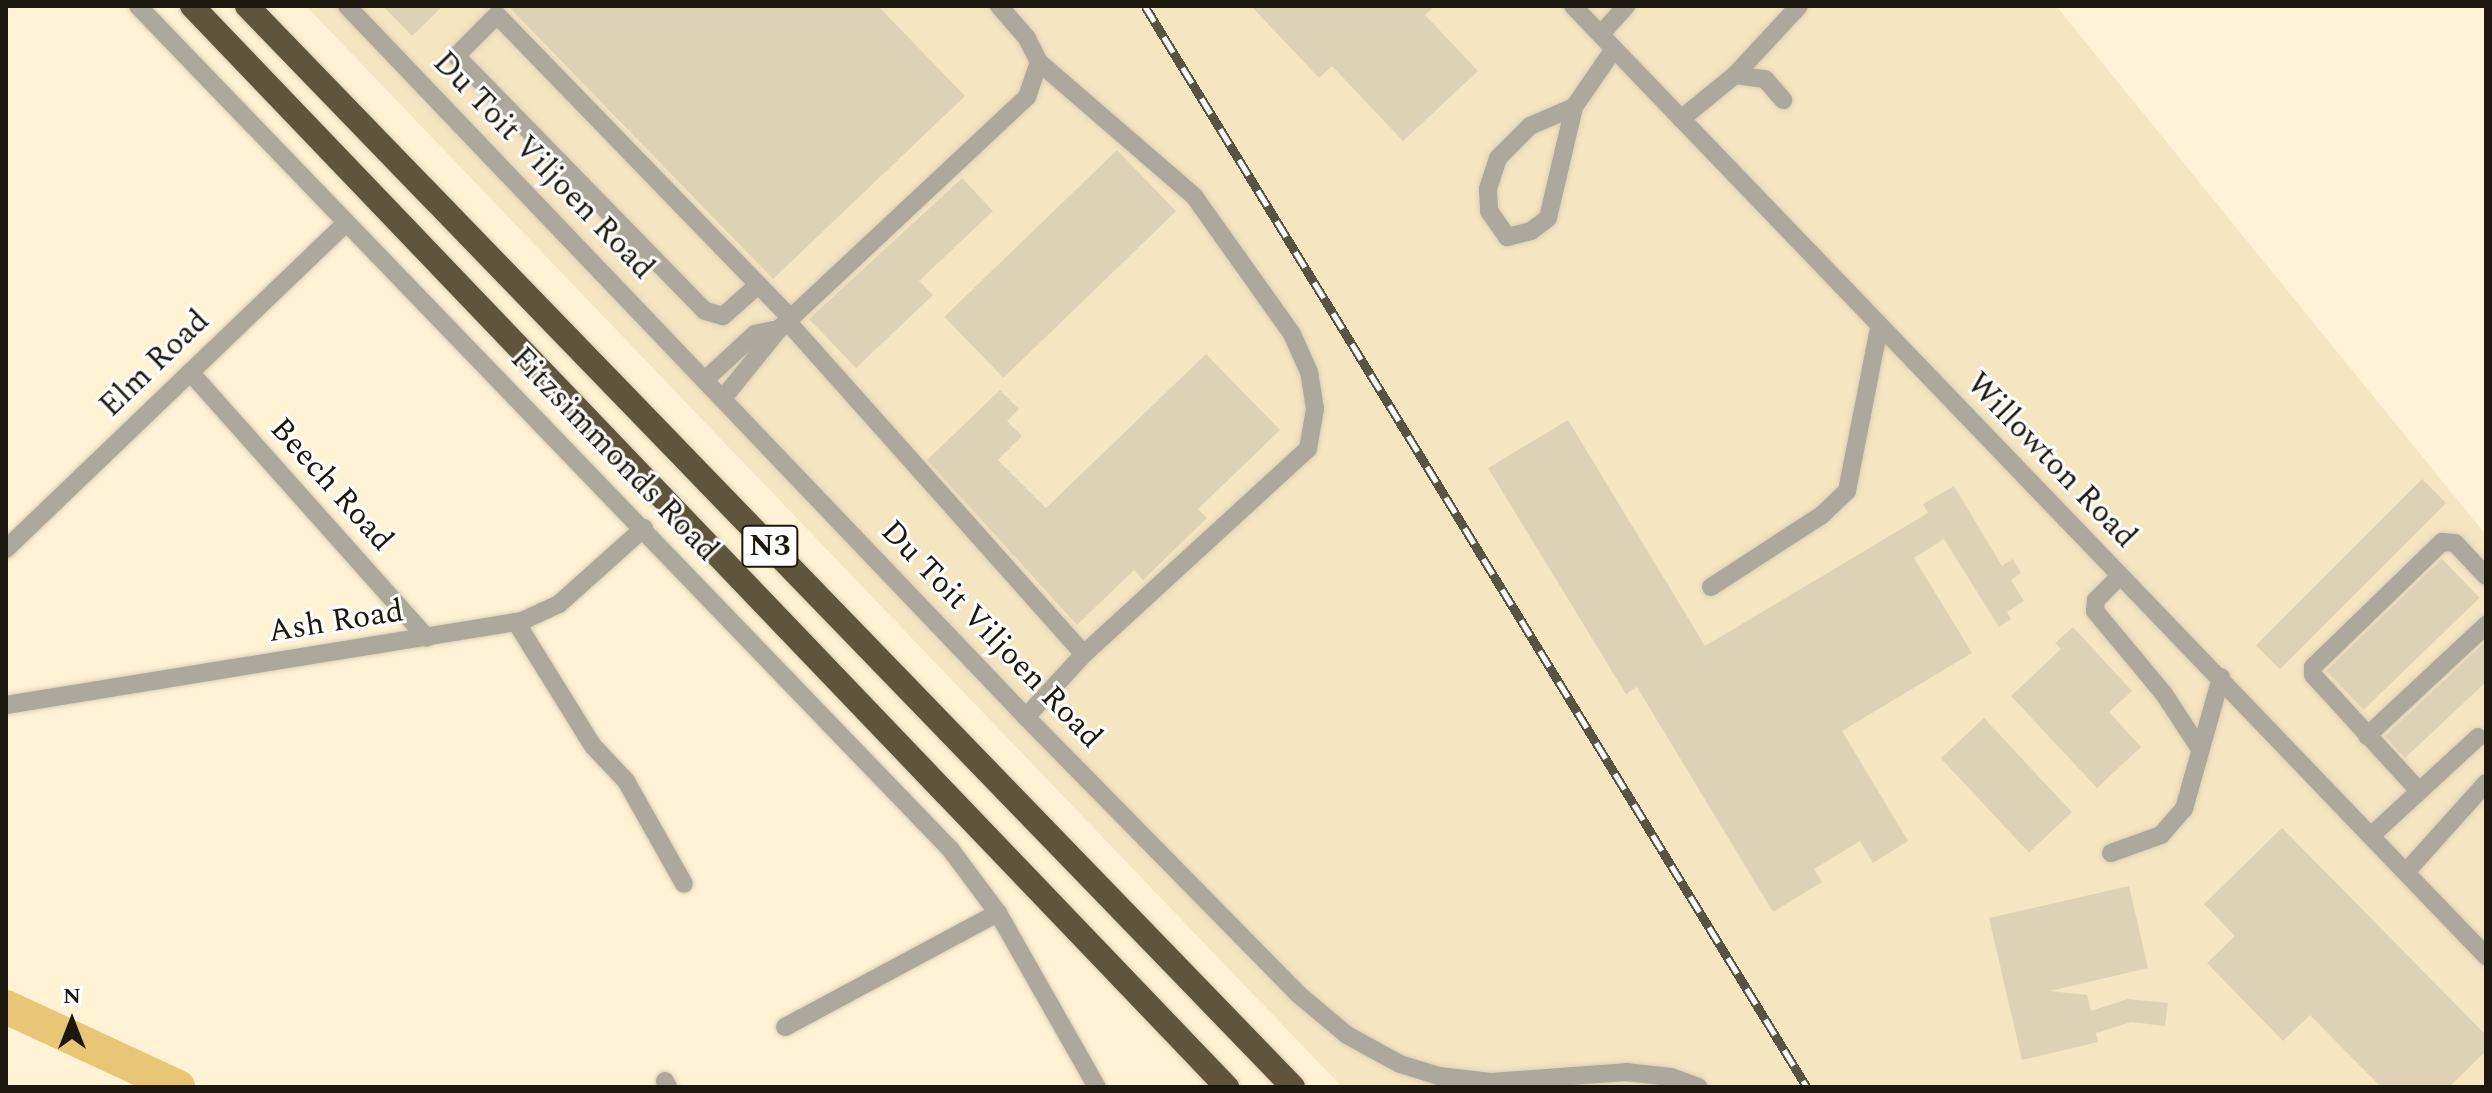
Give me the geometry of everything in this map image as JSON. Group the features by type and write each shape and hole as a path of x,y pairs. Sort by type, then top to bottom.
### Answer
{"highway":[{"name":"N3","path":"192,6 1227,1087"},
{"name":"N3","path":"247,6 1293,1087"}],"street":[{"name":"Fitzsimmonds Road","path":"138,6 941,839 998,913 1097,1087"},
{"name":"Du Toit Viljoen Road","path":"347,6 724,397 1026,717 1298,994 1360,1042 1400,1064 1439,1076 1491,1082 1626,1072 1671,1077 1698,1087"},
{"path":"999,6 1027,38 1039,62 1194,196 1292,334 1309,372 1315,409 1308,449 1084,654 1026,717"},
{"name":"Willowton Road","path":"1573,6 1588,13 1614,49 1879,328 2373,834 2486,956"},
{"path":"1601,34 1626,6"},
{"path":"1681,119 1735,75 1799,6"},
{"path":"758,285 723,316 705,311 456,56 497,15 758,285 785,323 1084,654"},
{"path":"1574,107 1530,126 1498,158 1488,189 1489,211 1507,237 1531,231 1548,218 1574,107 1614,49"},
{"path":"724,397 785,323 1027,97 1039,62"},
{"path":"1735,75 1765,79 1783,100"},
{"name":"Elm Road","path":"6,549 346,223"},
{"path":"706,379 755,334 785,323"},
{"path":"1711,587 1822,515 1847,491 1879,328"},
{"name":"Beech Road","path":"190,372 427,638"},
{"name":"Ash Road","path":"6,705 516,622 559,604 644,528"},
{"path":"2419,791 2313,675 2314,664 2442,542 2455,543 2486,576"},
{"path":"2120,576 2096,600 2095,611 2164,694 2198,746"},
{"path":"516,622 593,746 626,781 684,884"},
{"path":"2367,736 2486,625"},
{"path":"2111,853 2161,835 2174,822 2190,790 2198,746 2221,677"},
{"path":"2373,834 2478,737"},
{"path":"2407,871 2486,783"},
{"path":"785,1027 998,913"}],"shaded area":[{"path":"306,6 2056,6 2486,535 2486,1087 1342,1087"}],"building":[{"path":"383,6 443,6 412,36"},
{"path":"508,6 878,6 965,96 773,279"},
{"path":"1251,6 1434,6 1425,15 1478,71 1403,141 1332,66 1319,78"},
{"path":"1117,150 1176,211 1003,378 944,317"},
{"path":"962,178 993,211 919,281 933,295 856,368 809,319"},
{"path":"1206,354 1280,430 1198,509 1207,518 1143,580 1134,570 1077,625 927,460 1000,390 1019,409 1007,421 1022,436 998,460 1046,508"},
{"path":"1568,420 1705,646 1928,513 1923,504 1954,486 2002,566 2013,559 2021,573 2011,580 2024,601 2007,612 2011,619 1999,627 1944,539 1914,558 1972,653 1842,731 1908,841 1873,863 1860,841 1814,869 1822,882 1773,912 1637,687 1626,694 1488,468"},
{"path":"2422,479 2446,503 2280,669 2256,645"},
{"path":"2442,559 2480,598 2364,710 2326,671"},
{"path":"2073,627 2132,691 2109,712 2141,747 2097,788 2011,696 2061,649 2055,643"},
{"path":"2486,641 2486,682 2405,758 2385,736"},
{"path":"1984,718 2072,812 2029,853 1941,758"},
{"path":"2282,828 2486,1035 2486,1051 2449,1087 2381,1087 2310,1015 2283,1041 2207,963 2235,936 2204,904"},
{"path":"2129,886 2148,968 2050,991 2087,995 2091,1011 2128,999 2168,1003 2165,1026 2131,1022 2096,1033 2098,1042 2022,1060 1989,918"}],"waterway":[{"path":"6,1007 178,1087"}],"railway":[{"path":"1145,6 1807,1087"}]}
